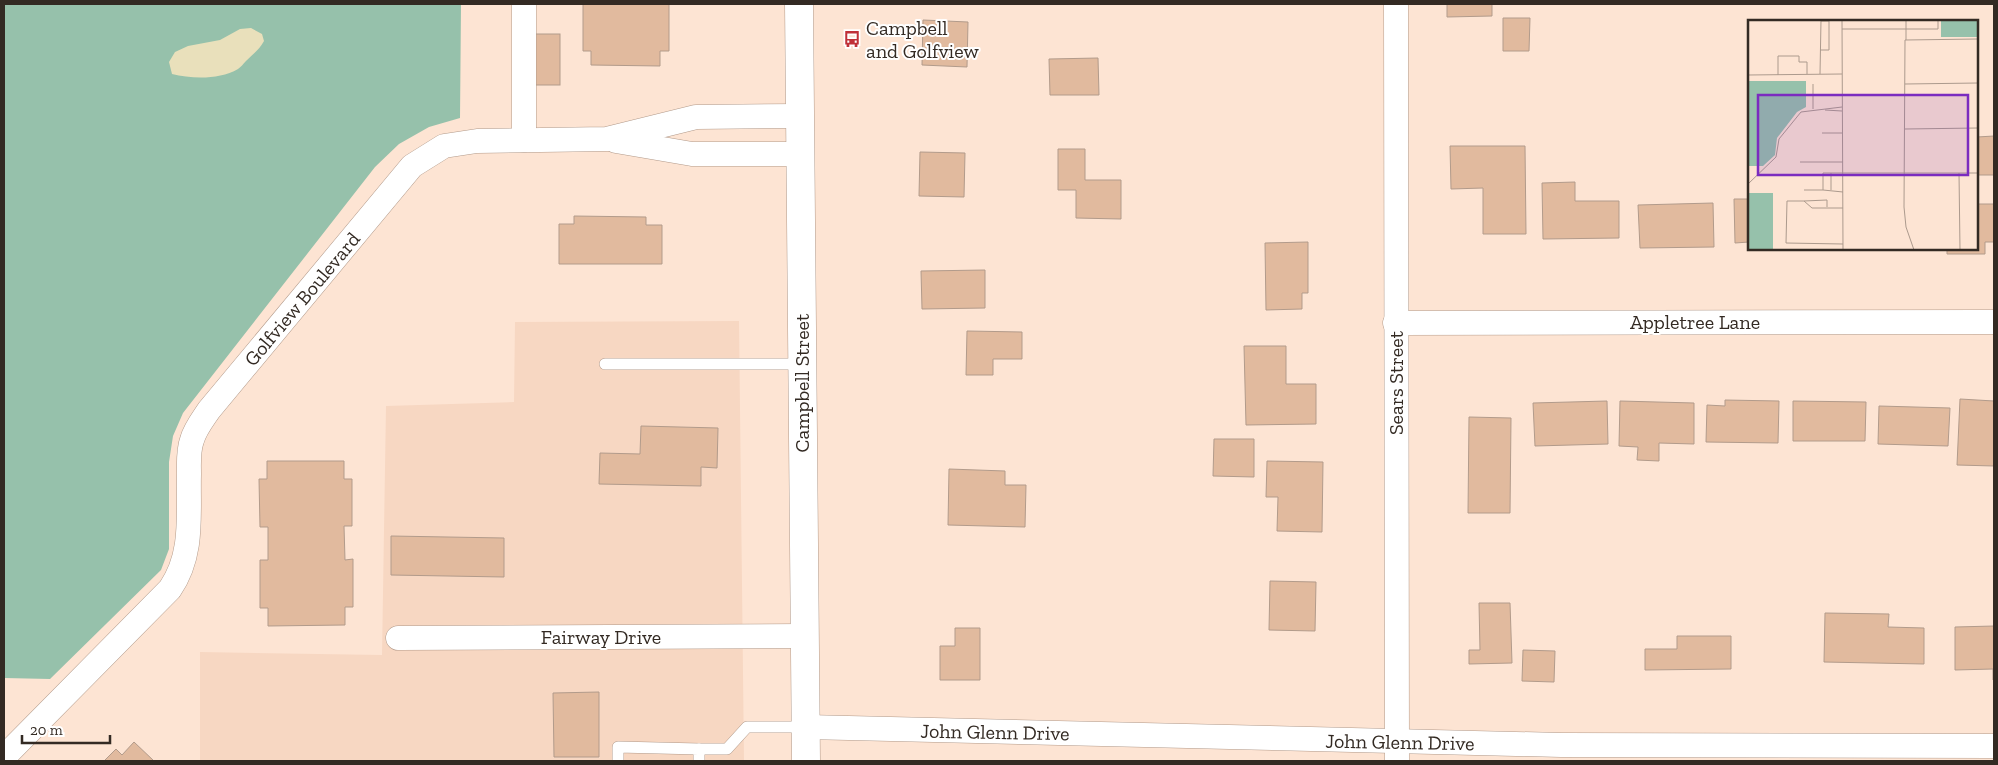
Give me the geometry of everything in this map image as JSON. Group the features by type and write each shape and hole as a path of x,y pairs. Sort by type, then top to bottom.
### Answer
{"main road":[{"name":"Campbell Street","path":"799,4 806,761"}],"street":[{"path":"524,4 524,140"},
{"name":"Sears Street","path":"1396,4 1397,752"},
{"name":"Golfview Boulevard","path":"4,757 170,589 179,575 188,545 189,456 192,440 199,425 209,410 412,166 444,146 476,141 607,139 696,117 800,116"},
{"path":"607,139 692,154 801,154"},
{"name":"Appletree Lane","path":"1395,323 1994,322"},
{"name":"Fairway Drive","path":"398,638 804,636"},
{"name":"John Glenn Drive","path":"806,727 1397,752 1570,745 1915,754 1994,746"}],"lane":[{"path":"606,364 803,364"},
{"path":"618,761 618,747 727,749 747,727 806,727"},
{"path":"699,749 699,761"}],"shaded area":[{"path":"739,321 744,761 200,761 200,652 382,655 386,406 514,402 515,322"}],"green space":[{"path":"4,4 461,4 460,118 429,127 399,144 375,167 183,413 173,436 169,462 169,549 161,570 50,679 4,678"}],"sand":[{"path":"251,28 262,34 264,41 238,69 231,73 205,78 172,74 169,62 175,52 188,46 220,40 240,29"}],"building":[{"path":"583,4 669,4 669,51 660,51 660,66 591,65 591,51 583,51"},
{"path":"1447,4 1492,4 1492,16 1447,17"},
{"path":"1503,18 1530,18 1529,51 1503,51"},
{"path":"923,20 968,22 967,67 922,65"},
{"path":"531,34 560,34 560,85 531,85"},
{"path":"1098,58 1099,95 1050,95 1049,59"},
{"path":"1994,136 1994,175 1978,175 1978,137"},
{"path":"1450,146 1525,146 1526,234 1483,234 1483,188 1451,189"},
{"path":"1058,149 1085,149 1085,180 1121,180 1121,219 1076,218 1076,190 1058,190"},
{"path":"920,152 965,153 964,197 919,196"},
{"path":"1575,182 1575,201 1619,201 1619,238 1543,239 1542,183"},
{"path":"1734,199 1748,199 1748,242 1735,243"},
{"path":"1713,203 1714,247 1640,248 1638,205"},
{"path":"1978,204 1994,204 1994,242 1985,242 1985,254 1947,254 1947,250 1978,250"},
{"path":"574,216 646,217 646,225 662,225 662,264 559,264 559,224 574,224"},
{"path":"1308,242 1308,293 1302,293 1302,309 1266,310 1265,243"},
{"path":"985,270 985,308 922,309 921,271"},
{"path":"967,331 1022,332 1022,359 993,359 993,375 966,375"},
{"path":"1244,346 1286,346 1286,384 1316,384 1316,424 1246,425"},
{"path":"1960,399 1994,401 1994,466 1957,465"},
{"path":"1725,400 1779,401 1778,443 1706,442 1707,405 1725,406"},
{"path":"1607,401 1608,444 1535,446 1533,403"},
{"path":"1620,401 1694,403 1694,444 1659,443 1659,461 1637,460 1638,447 1619,446"},
{"path":"1793,401 1866,402 1865,441 1793,441"},
{"path":"1879,406 1950,408 1948,446 1878,444"},
{"path":"1469,417 1511,418 1510,513 1468,513"},
{"path":"641,426 718,428 717,468 701,467 701,486 599,484 600,453 640,454"},
{"path":"1214,439 1254,439 1254,477 1213,476"},
{"path":"267,461 344,461 344,479 352,479 352,526 344,526 345,560 353,559 353,607 345,607 345,625 268,626 268,608 260,608 260,560 268,560 268,527 260,527 259,479 267,479"},
{"path":"1267,461 1323,462 1322,532 1277,531 1278,497 1266,497"},
{"path":"949,469 1005,471 1005,485 1026,485 1025,527 948,525"},
{"path":"391,536 504,538 504,577 391,575"},
{"path":"1270,581 1316,582 1315,631 1269,630"},
{"path":"1479,603 1510,603 1512,663 1469,664 1469,650 1480,650"},
{"path":"1825,613 1889,614 1888,627 1924,628 1924,664 1824,662"},
{"path":"1994,626 1994,680 1993,669 1955,670 1955,627"},
{"path":"955,628 980,628 980,680 940,680 940,646 955,646"},
{"path":"1677,636 1731,636 1731,669 1645,670 1645,649 1677,649"},
{"path":"1523,650 1555,651 1554,682 1522,681"},
{"path":"599,692 599,757 554,757 553,693"},
{"path":"134,742 154,761 104,761 116,749 122,755"}],"place":[{"name":"Campbell and Golfview","path":"852,39"}]}
